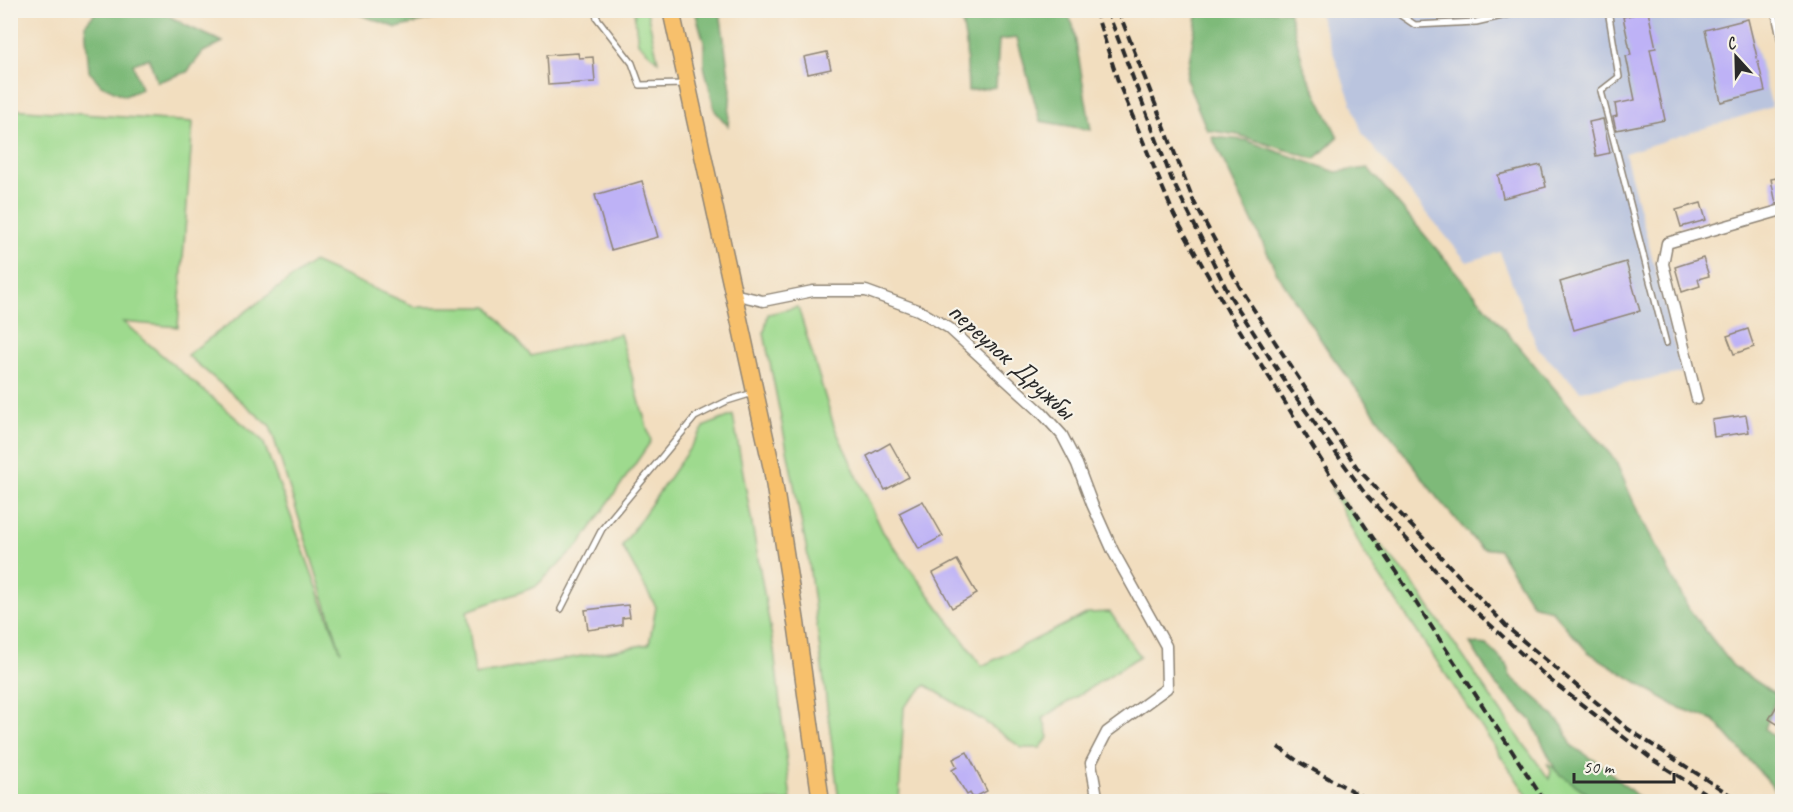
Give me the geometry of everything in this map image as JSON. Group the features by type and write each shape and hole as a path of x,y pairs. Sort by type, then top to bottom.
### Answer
{"main road":[{"path":"671,10 772,469 821,801"}],"street":[{"path":"1697,399 1664,264 1667,243 1782,210"},
{"name":"переулок Дружбы","path":"733,294 763,301 813,291 866,291 918,310 949,328 1041,412 1062,435 1077,464 1113,551 1166,646 1167,688 1107,732 1091,763 1098,801"}],"lane":[{"path":"595,10 597,18 632,63 640,85 687,84"},
{"path":"1393,10 1415,25 1476,22 1528,10"},
{"path":"1608,10 1619,77 1600,91 1666,343"},
{"path":"1774,10 1782,47"},
{"path":"561,609 602,529 695,417 727,401 755,392"}],"shaded area":[{"path":"1318,11 1746,11 1772,107 1625,153 1682,373 1581,391 1538,349 1500,252 1467,262 1363,135"}],"green space":[{"path":"97,11 160,11 223,42 203,52 187,72 157,82 149,58 133,64 141,89 125,96 101,85 89,71 85,25"},
{"path":"350,11 446,11 446,16 397,28"},
{"path":"634,11 647,11 658,61 638,43"},
{"path":"695,11 720,11 731,90 728,126 715,111 704,66 704,42"},
{"path":"960,11 1066,11 1073,25 1091,130 1040,121 1017,38 999,40 996,87 968,91 966,44"},
{"path":"1198,11 1289,11 1305,71 1338,137 1315,159 1238,135 1207,130 1186,79"},
{"path":"11,109 193,122 178,327 123,322 263,441 341,652 270,426 187,355 313,262 416,307 488,307 531,356 620,334 651,441 579,545 535,587 467,611 475,675 649,644 656,607 622,546 705,426 733,415 774,650 791,801 11,801"},
{"path":"1212,137 1245,140 1336,172 1368,168 1615,460 1638,512 1689,609 1733,666 1777,695 1765,729 1782,743 1782,795 1714,720 1677,707 1588,652 1551,610 1532,604 1499,550 1481,548 1438,499 1329,352 1278,275"},
{"path":"798,307 834,426 883,532 982,666 1088,613 1110,612 1140,656 1043,718 1049,737 1040,748 1022,748 926,685 904,707 899,801 839,801 808,556 764,333 768,314"},
{"path":"1331,488 1413,583 1549,779 1551,771 1547,763 1598,801 1531,801 1364,553"},
{"path":"1470,643 1487,645 1508,666 1510,676 1563,726 1572,746 1599,763 1643,801 1598,801 1556,771 1531,720 1495,684"}],"building":[{"path":"1648,11 1656,48 1650,49 1665,120 1616,130 1613,117 1617,116 1615,104 1635,100 1626,56 1631,55 1623,17"},
{"path":"1748,19 1765,91 1721,102 1705,30"},
{"path":"827,52 831,69 808,74 804,57"},
{"path":"578,53 579,58 593,57 595,82 548,85 546,55"},
{"path":"1603,119 1610,153 1596,156 1589,122"},
{"path":"1541,165 1546,187 1503,198 1498,175"},
{"path":"1782,177 1782,203 1776,204 1771,179"},
{"path":"642,181 658,237 611,250 595,195"},
{"path":"1701,203 1706,220 1681,227 1676,210"},
{"path":"1703,258 1709,276 1698,279 1700,286 1682,292 1675,267"},
{"path":"1626,262 1640,311 1574,330 1560,282"},
{"path":"1748,329 1754,347 1734,354 1727,336"},
{"path":"1746,415 1749,432 1714,437 1712,420"},
{"path":"890,443 909,477 885,490 867,456"},
{"path":"923,501 943,536 919,549 899,513"},
{"path":"957,560 977,594 952,608 933,573"},
{"path":"628,605 630,617 622,618 622,625 588,630 585,610"},
{"path":"1782,697 1782,727 1769,719"},
{"path":"967,752 987,791 973,798 970,793 967,795 952,770 957,767 953,759"}],"railway":[{"path":"1095,10 1119,84 1174,215 1229,313 1331,476 1545,802"},
{"path":"1107,10 1172,180 1230,296 1288,386 1366,495 1458,595 1549,679 1653,760 1719,802"},
{"path":"1118,10 1194,202 1243,293 1358,469 1508,628 1628,729 1741,802"},
{"path":"1278,747 1299,762 1372,802"}]}
